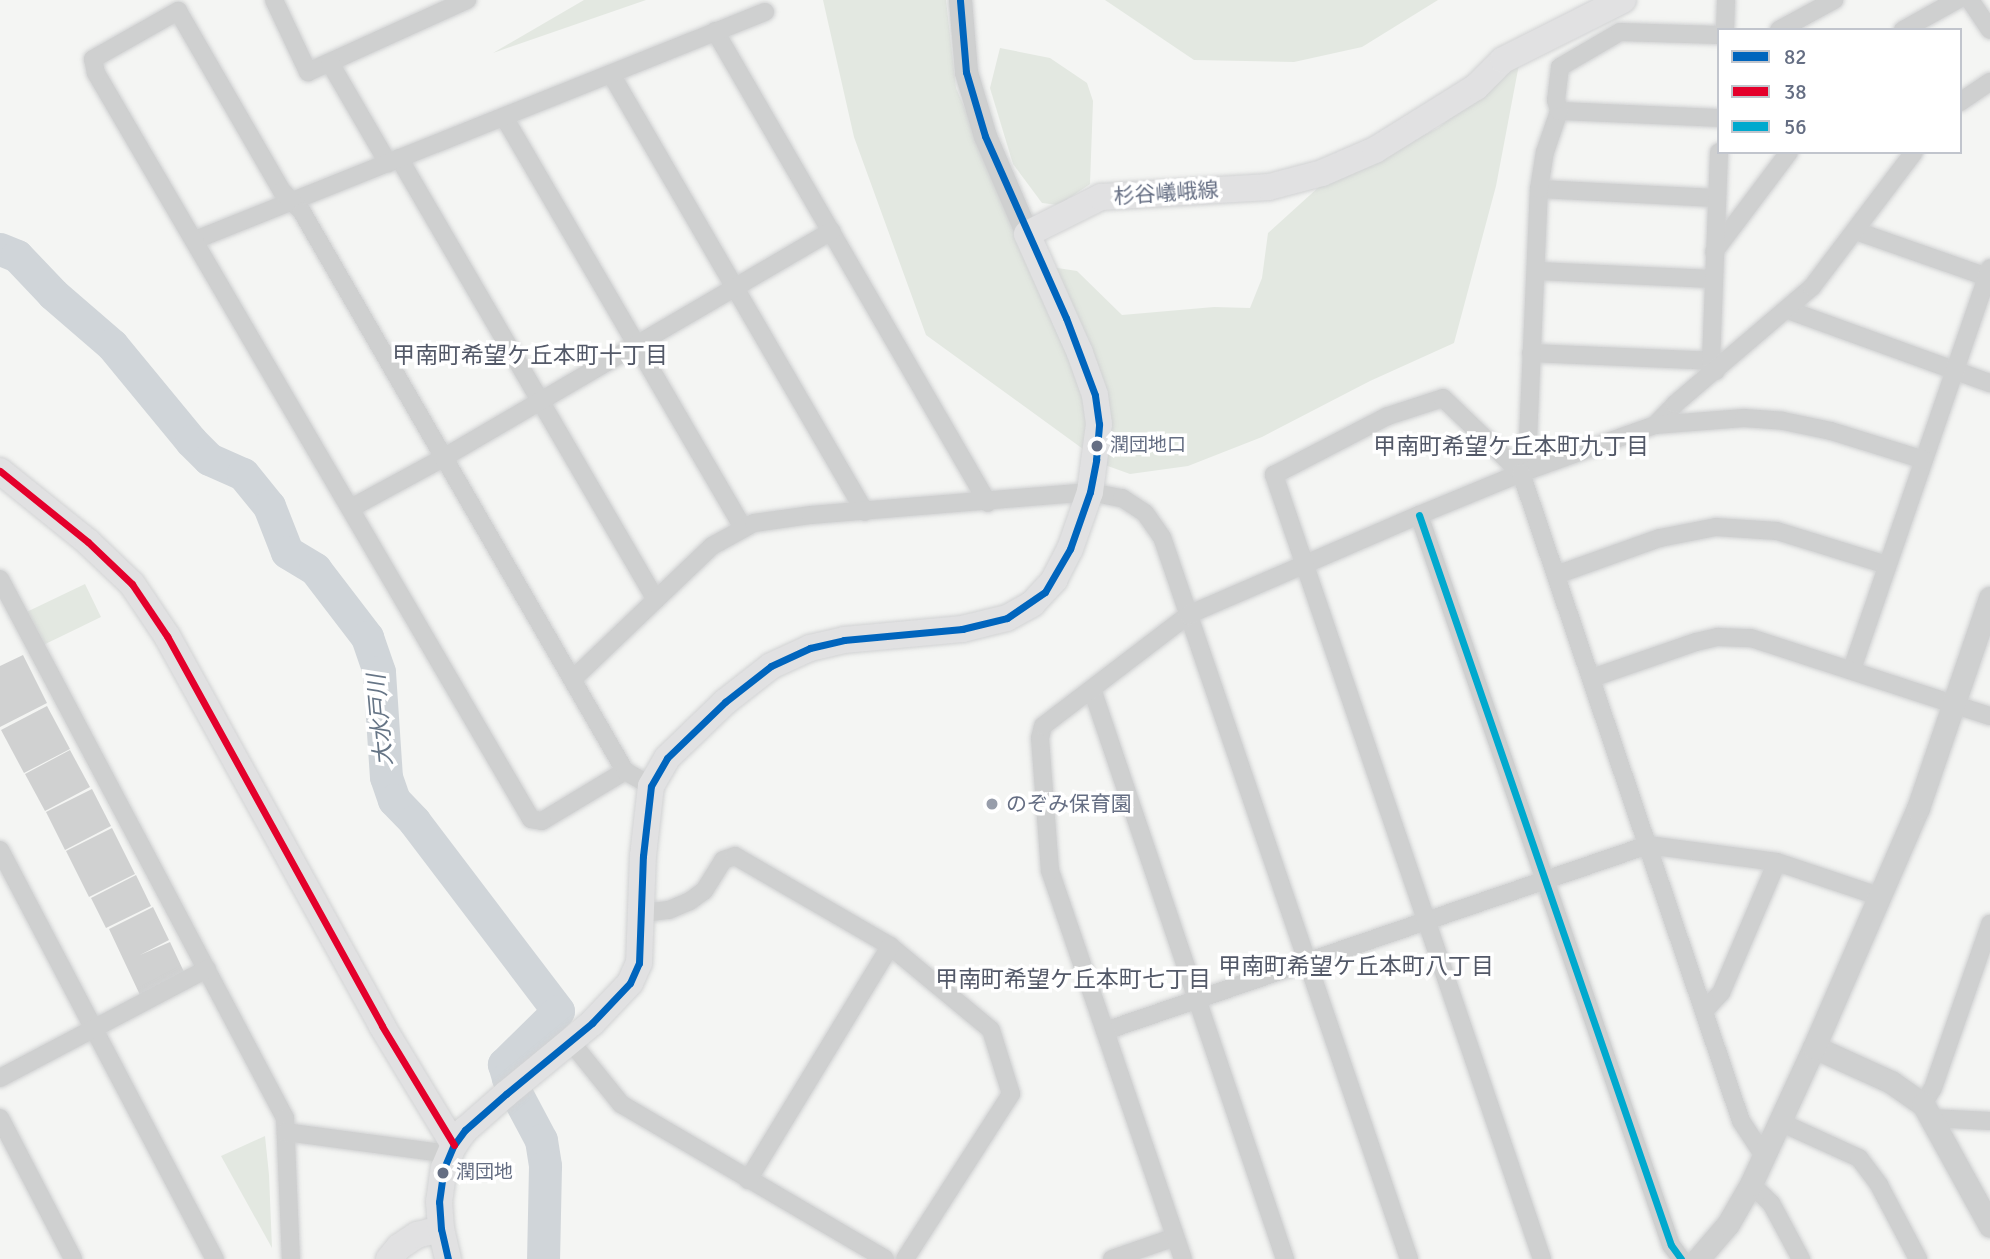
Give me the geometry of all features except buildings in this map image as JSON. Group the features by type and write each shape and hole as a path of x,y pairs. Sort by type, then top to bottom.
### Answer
{"main road":[{"name":"杉谷嶬峨線","path":"1027,234 1101,197 1269,187 1322,173 1375,150 1476,88 1503,60 1623,0"},
{"path":"448,1259 441,1229 441,1179 452,1149 465,1130 570,1042 630,983 639,963 643,913 643,856 650,786 667,758 700,726 771,666 810,648 844,640 962,629 1007,618 1045,593 1066,557 1090,492 1099,424 1095,395 1066,318 1027,234"},
{"path":"0,471 88,542 139,594 167,636 452,1149"},
{"path":"389,1259 399,1247 417,1234 441,1229"}],"street":[{"path":"274,0 308,72 467,0"},
{"path":"960,0 970,85 985,136 1027,234"},
{"path":"1725,28 1726,0"},
{"path":"1783,28 1834,0"},
{"path":"1907,28 1957,0"},
{"path":"1970,0 1990,30"},
{"path":"625,771 542,821 531,819 96,73 93,59 178,11 282,191 302,212 625,771 650,786"},
{"path":"195,240 765,12"},
{"path":"715,31 988,503"},
{"path":"1521,473 1527,462 1539,189 1545,152 1559,111 1556,100 1560,67 1620,32 1717,35"},
{"path":"330,63 394,160 656,600"},
{"path":"611,74 864,512"},
{"path":"1962,101 1990,82"},
{"path":"1559,111 1717,118"},
{"path":"504,117 743,527"},
{"path":"1713,366 1714,251 1719,154"},
{"path":"1714,251 1787,154"},
{"path":"1655,425 1713,366 1787,310 1812,287 1912,154"},
{"path":"1539,189 1717,198"},
{"path":"351,508 443,458 831,231"},
{"path":"1852,669 1988,273 1856,231"},
{"path":"1536,271 1714,279"},
{"path":"1787,310 1990,383"},
{"path":"1531,353 1713,366"},
{"path":"1542,1259 1274,475 1388,416 1443,398 1521,473 1741,1121 1764,1156"},
{"path":"1183,1259 1050,871 1041,738 1044,726 1188,615 1521,473 1655,425 1744,418 1783,421 1831,431 1924,460"},
{"path":"573,679 712,546 743,527 771,519 988,503 1090,492 1122,498 1145,513 1157,527 1409,1259"},
{"path":"1419,515 1671,1245 1681,1259"},
{"path":"1556,575 1660,538 1716,527 1777,531 1887,565"},
{"path":"0,579 285,1118 291,1259"},
{"path":"1698,1259 1728,1224 1751,1184 1814,1047 1918,808 1952,704 1989,606"},
{"path":"1592,678 1696,642 1734,636 1770,642 1990,716"},
{"path":"1092,689 1285,1259"},
{"path":"1105,1031 1648,845 1777,862 1878,896"},
{"path":"0,850 215,1259"},
{"path":"643,913 669,909 690,901 704,891 723,860 735,856 890,946 991,1030 1011,1094 905,1259"},
{"path":"1704,1011 1721,993 1777,862"},
{"path":"1927,1111 1990,924"},
{"path":"748,1180 890,946"},
{"path":"0,1078 206,970"},
{"path":"570,1042 621,1104 885,1259"},
{"path":"1814,1047 1891,1082 1927,1111 1990,1226"},
{"path":"1927,1111 1990,1121"},
{"path":"0,1118 74,1259"},
{"path":"1780,1122 1859,1158 1879,1185 1918,1259"},
{"path":"286,1132 452,1149"},
{"path":"1751,1184 1771,1203 1801,1259"},
{"path":"1112,1259 1175,1237"}],"shaded area":[{"path":"584,0 646,0 493,53"},
{"path":"823,0 946,0 956,88 1031,264 1077,271 1122,315 1214,307 1250,308 1262,278 1268,233 1321,185 1438,128 1520,59 1496,186 1454,343 1370,381 1262,437 1188,466 1130,474 1105,465 926,335 854,137"},
{"path":"1105,0 1438,0 1362,47 1294,62 1194,60"},
{"path":"1000,48 1050,58 1087,83 1093,101 1090,184 1059,205 1042,203 1013,164 990,88"},
{"path":"85,584 101,617 31,651 14,618"},
{"path":"265,1136 269,1175 272,1248 221,1156"}],"waterway":[{"name":"大水戸川","path":"0,249 17,256 53,294 112,345 209,459 243,474 269,506 287,552 315,569 367,637 379,672 386,777 394,800 414,821 558,1011 504,1064 508,1078 541,1140 545,1166 543,1259"}],"transit line":[{"name":"82","path":"448,1259 441,1229 439,1202 444,1168 454,1145 465,1130 592,1023 630,983 639,963 643,856 651,786 667,758 725,702 771,666 810,648 844,640 962,629 1007,618 1045,592 1070,549 1090,492 1096,460 1099,424 1095,395 1066,318 985,136 966,72 960,0"},
{"name":"38","path":"0,471 88,542 132,584 167,636 382,1026 454,1145"},
{"name":"56","path":"1419,515 1671,1245 1681,1259"}],"place":[{"name":"潤団地口","path":"1097,446"},
{"name":"のぞみ保育園","path":"992,804"},
{"name":"潤団地","path":"443,1173"}],"district":[{"name":"甲南町希望ケ丘本町十丁目","path":"530,356"},
{"name":"甲南町希望ケ丘本町九丁目","path":"1511,447"},
{"name":"甲南町希望ケ丘本町八丁目","path":"1356,967"},
{"name":"甲南町希望ケ丘本町七丁目","path":"1073,980"}]}
